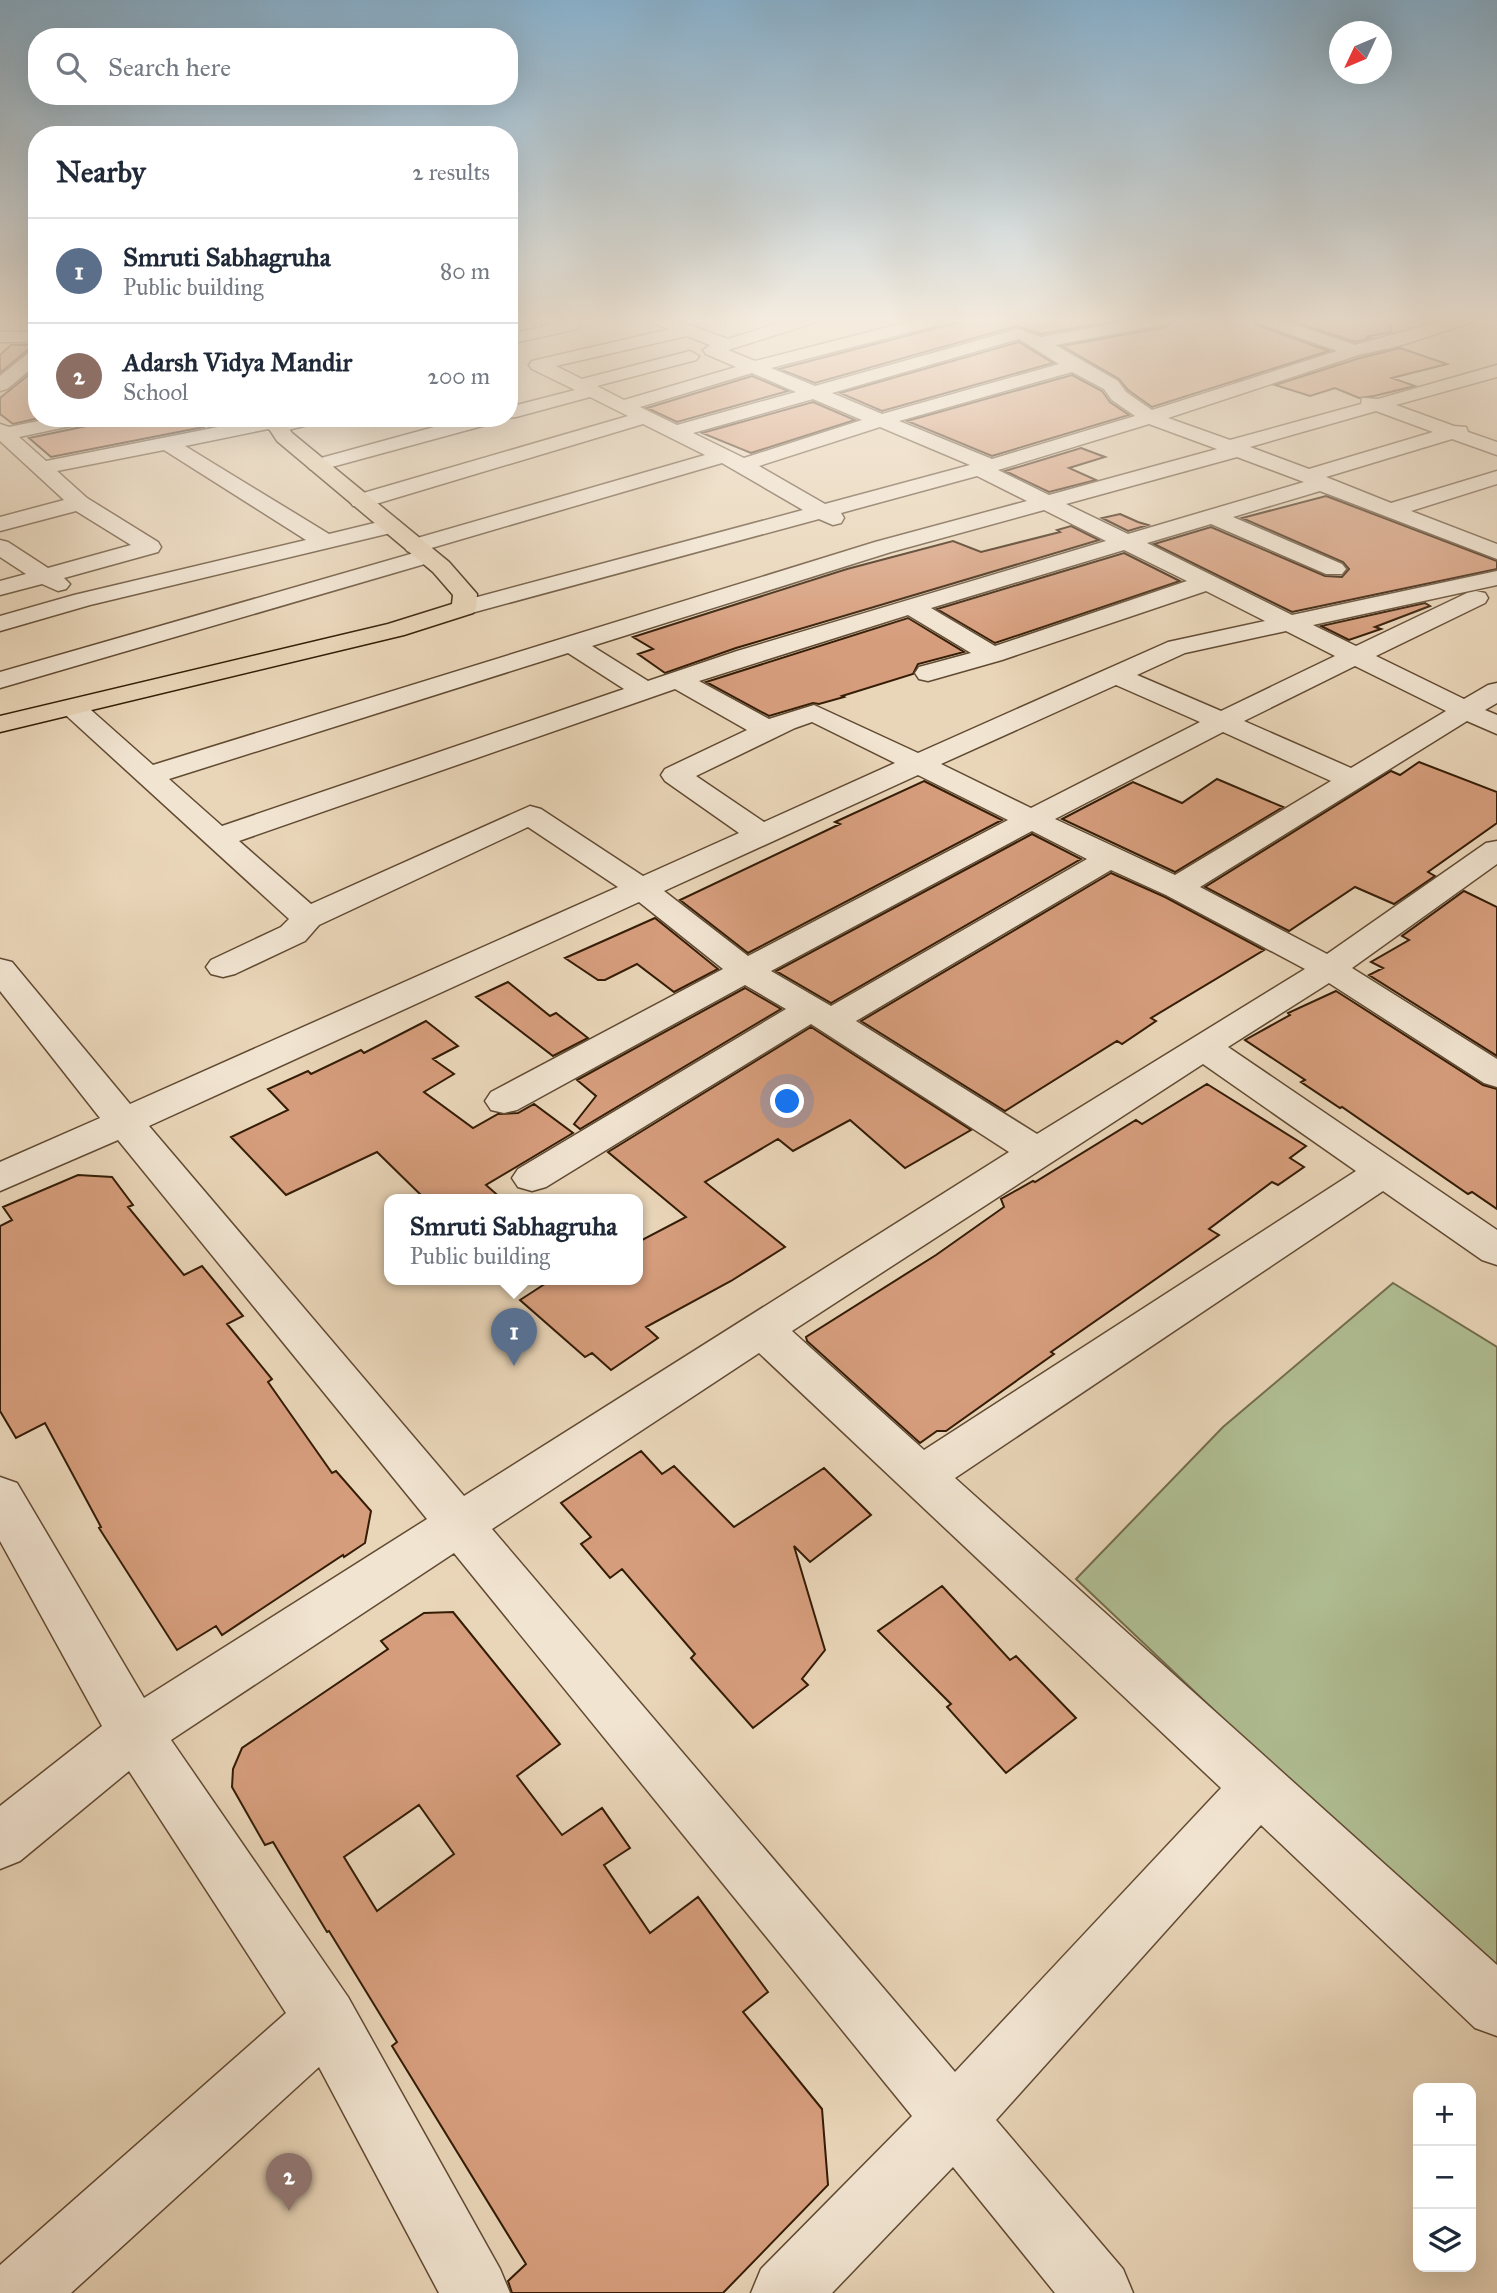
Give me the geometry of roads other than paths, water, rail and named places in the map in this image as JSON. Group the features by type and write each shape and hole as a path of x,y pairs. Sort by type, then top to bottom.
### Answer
{"main road":[{"path":"0,723 395,630 464,608 465,594 421,551 284,438 277,427"}],"street":[{"path":"361,501 615,426"},
{"path":"663,426 733,460 883,547"},
{"path":"674,432 694,426"},
{"path":"0,680 421,551 858,426"},
{"path":"899,426 986,467 1049,502 1497,726"},
{"path":"464,608 1045,451 1125,426"},
{"path":"1173,426 1494,548"},
{"path":"149,776 883,547 1119,483 1303,426"},
{"path":"1433,426 1497,449"},
{"path":"218,838 746,656 1212,516 1478,426"},
{"path":"1,432 30,427"},
{"path":"42,468 249,427"},
{"path":"317,465 457,427"},
{"path":"1,432 79,503 150,547 185,576"},
{"path":"167,443 327,543"},
{"path":"1045,451 1119,483"},
{"path":"1392,510 1497,477"},
{"path":"0,524 79,503"},
{"path":"1212,516 1334,569"},
{"path":"0,624 83,600 391,526"},
{"path":"0,547 83,600"},
{"path":"0,587 150,547"},
{"path":"642,560 665,573"},
{"path":"0,1178 1177,647 1497,578"},
{"path":"928,673 993,655 1209,582"},
{"path":"687,587 709,600"},
{"path":"504,1101 1031,819 1354,655 1497,588"},
{"path":"911,607 993,655"},
{"path":"571,644 644,690"},
{"path":"1116,675 1351,779"},
{"path":"677,680 768,730"},
{"path":"1177,888 1497,691"},
{"path":"72,708 307,918"},
{"path":"763,835 675,775 768,730 814,713 916,765 1177,888 1329,968 1497,1075"},
{"path":"223,967 293,934 307,918 530,814 642,889 746,971 821,1015 1037,1152"},
{"path":"532,1178 821,1015 1110,858"},
{"path":"0,1841 135,1733 1037,1152 1487,869"},
{"path":"0,969 125,1123 1099,2293"},
{"path":"1203,1047 1497,1250"},
{"path":"921,1476 1383,1172"},
{"path":"762,1330 1497,2006"},
{"path":"0,1497 135,1733 326,2019 476,2293"},
{"path":"785,2293 954,2119 1259,1787"},
{"path":"20,2293 326,2019"}],"place":[{"name":"Smruti Sabhagruha","path":"514,1366"},
{"name":"Adarsh Vidya Mandir","path":"289,2211"}]}
